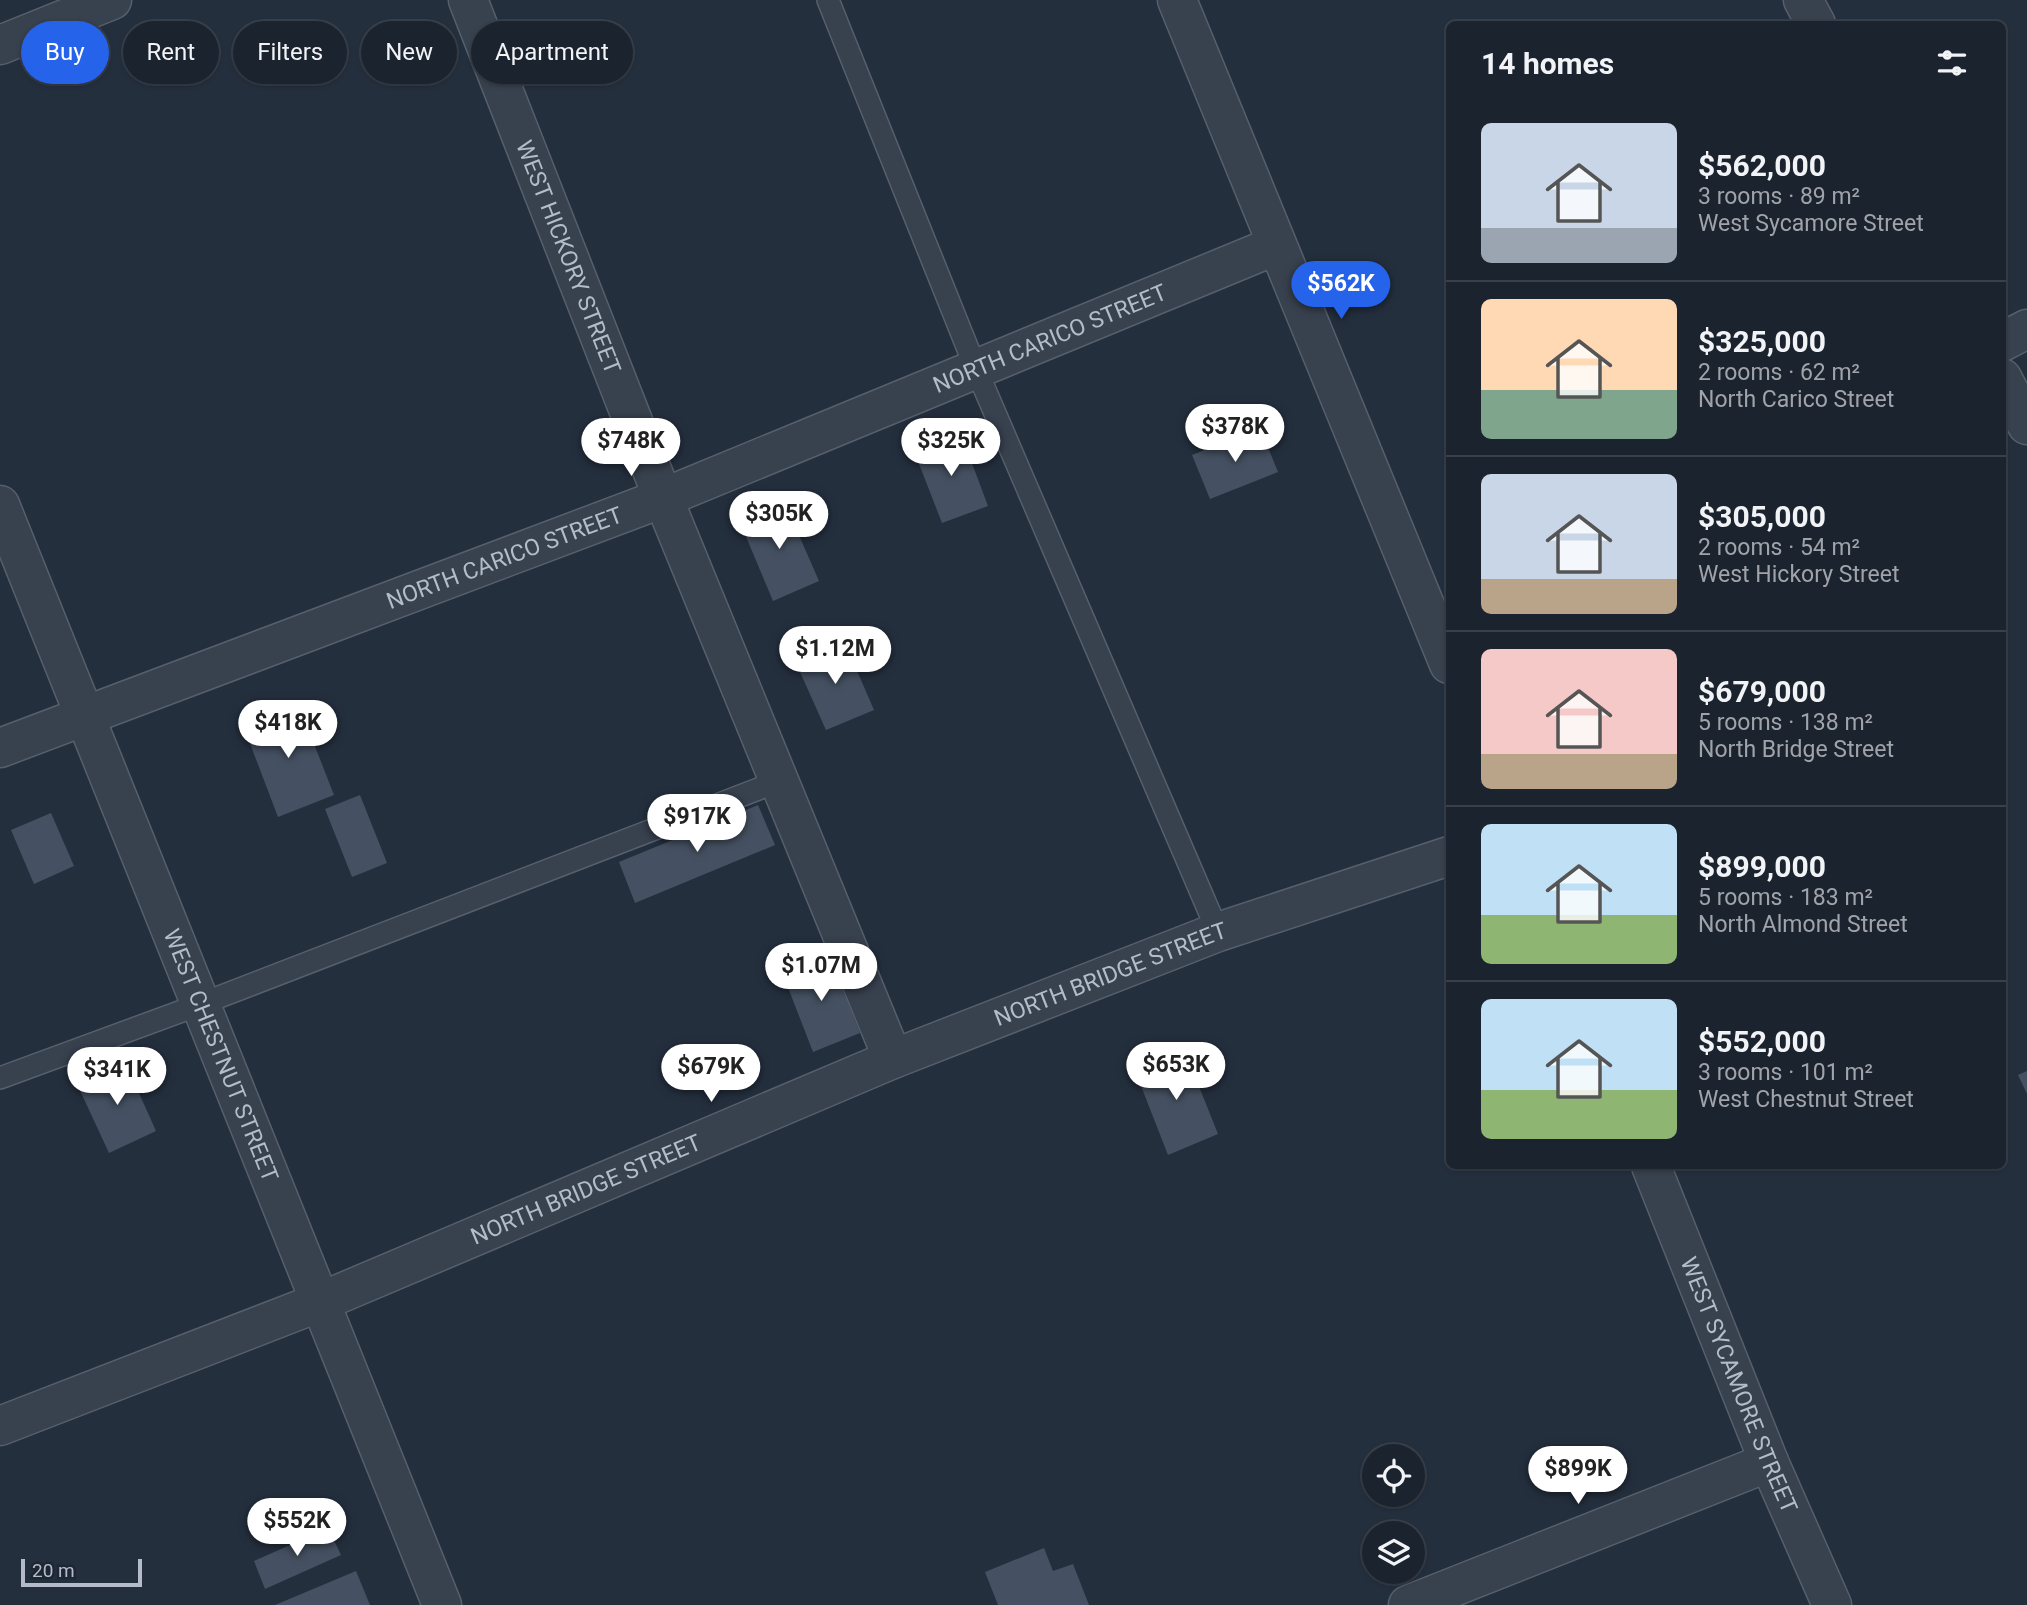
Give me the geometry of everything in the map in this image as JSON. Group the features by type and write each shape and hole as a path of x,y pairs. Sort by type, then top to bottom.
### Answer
{"street":[{"path":"0,46 112,0"},
{"name":"WEST HICKORY STREET","path":"468,0 663,498 893,1059"},
{"path":"1177,0 1446,648"},
{"path":"1803,0 1814,21"},
{"name":"NORTH CARICO STREET","path":"0,748 663,498 1277,245"},
{"path":"2006,340 2027,329"},
{"path":"2006,386 2027,425"},
{"name":"WEST CHESTNUT STREET","path":"0,505 442,1605"},
{"name":"NORTH BRIDGE STREET","path":"0,1426 320,1302 893,1059 1218,932 1446,857"},
{"name":"WEST SYCAMORE STREET","path":"1652,1169 1769,1462 1832,1605"},
{"path":"1408,1605 1769,1462"}],"lane":[{"path":"828,0 976,369 1218,932"},
{"path":"0,1078 201,1004 779,781"}],"building":[{"path":"1260,428 1278,472 1210,499 1192,455"},
{"path":"961,434 988,506 942,523 914,451"},
{"path":"784,501 819,581 773,601 739,520"},
{"path":"845,643 874,710 826,730 796,663"},
{"path":"298,703 334,795 278,817 243,725"},
{"path":"360,795 387,863 352,877 325,809"},
{"path":"758,805 775,845 635,903 619,862"},
{"path":"51,813 74,866 34,884 11,830"},
{"path":"828,953 860,1033 813,1052 782,972"},
{"path":"1184,1049 1218,1134 1168,1155 1134,1068"},
{"path":"125,1062 156,1131 109,1153 77,1084"},
{"path":"2027,1071 2027,1094 2018,1075"},
{"path":"328,1528 341,1555 265,1589 254,1561"},
{"path":"1044,1548 1053,1571 1073,1564 1089,1605 998,1605 985,1572"},
{"path":"356,1571 370,1605 275,1605"}]}
